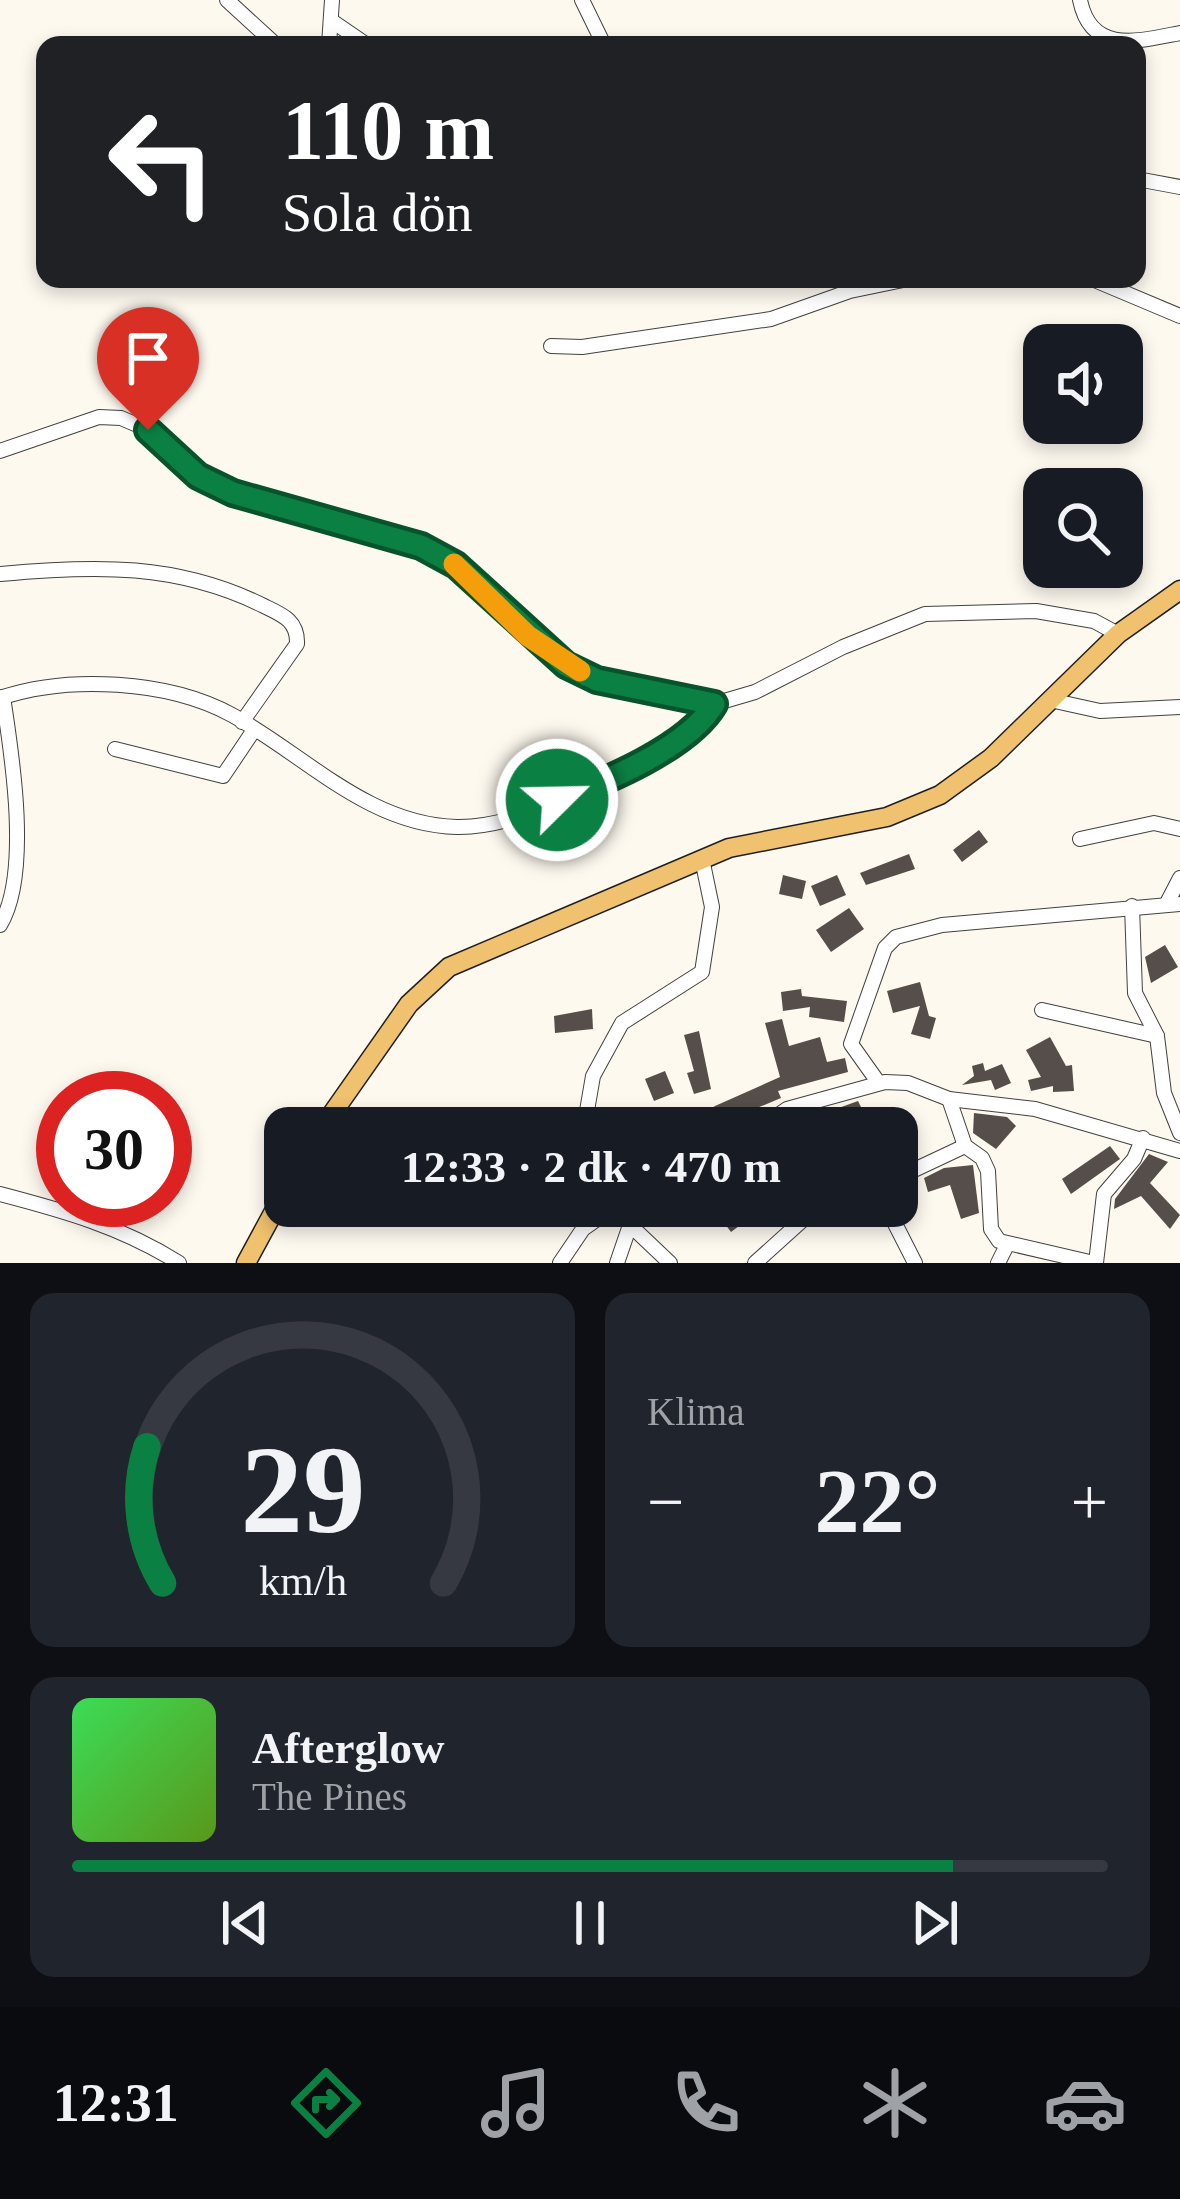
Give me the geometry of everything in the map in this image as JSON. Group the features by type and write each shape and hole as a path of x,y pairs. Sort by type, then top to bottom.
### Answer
{"main road":[{"path":"337,1107 409,1004 449,967 752,841 858,824 915,807 970,776 1118,634 1180,590"},
{"path":"246,1263 266,1227"}],"street":[{"path":"227,0 266,36"},
{"path":"330,36 332,0"},
{"path":"582,0 600,36"},
{"path":"1080,0 1095,31 1105,36"},
{"path":"332,21 354,36"},
{"path":"1146,38 1180,33"},
{"path":"1146,181 1180,187"},
{"path":"551,346 604,344 771,319 864,288"},
{"path":"1113,288 1180,316"},
{"path":"0,451 99,417 121,418 148,430 198,476 233,493 421,546 456,565 566,665 597,680 714,704 754,692 843,646 925,614 1036,611 1094,621 1118,634"},
{"path":"0,574 180,573 212,581 284,616 296,629 296,644 223,776 115,748"},
{"path":"0,925 13,897 15,846 2,698 43,688 140,688 202,702 385,811 435,825 472,827 490,825 630,769 700,723 714,704"},
{"path":"1050,700 1100,711 1180,707"},
{"path":"1080,838 1113,836 1154,823 1180,829"},
{"path":"588,1107 593,1076 622,1023 701,973 710,949 712,907 702,860"},
{"path":"878,1082 851,1044 885,948 896,937 942,925 1173,904 1180,878"},
{"path":"1132,906 1135,993 1157,1036 1164,1093 1180,1133"},
{"path":"1042,1010 1157,1036"},
{"path":"794,1107 878,1082 908,1083 950,1099 1035,1109 1180,1149"},
{"path":"950,1099 965,1146 982,1158 988,1171 991,1228 1007,1245 1095,1263 1104,1194 1134,1159 1143,1138"},
{"path":"918,1168 965,1146"},
{"path":"0,1194 78,1214 138,1238 179,1263"},
{"path":"560,1263 584,1227"},
{"path":"616,1263 629,1227"},
{"path":"632,1227 670,1263"},
{"path":"755,1263 795,1227"},
{"path":"897,1227 915,1263"},
{"path":"998,1263 1007,1245"}],"building":[{"path":"979,830 988,842 962,862 953,850"},
{"path":"909,854 915,869 866,885 860,873"},
{"path":"783,875 806,881 802,899 779,894"},
{"path":"837,875 846,895 820,906 811,886"},
{"path":"849,908 864,929 831,952 816,930"},
{"path":"1165,945 1178,967 1151,983 1145,957"},
{"path":"920,982 929,1016 936,1018 930,1039 911,1034 920,1006 893,1013 887,991"},
{"path":"801,989 802,996 847,1001 844,1022 809,1017 810,1007 783,1011 781,992"},
{"path":"592,1009 593,1029 555,1033 554,1016"},
{"path":"782,1019 789,1046 820,1037 827,1062 845,1058 848,1072 778,1091 781,1098 759,1107 714,1107 780,1077 765,1023"},
{"path":"699,1031 711,1089 694,1094 687,1073 694,1071 684,1035"},
{"path":"1050,1037 1066,1066 1072,1065 1074,1091 1053,1092 1053,1086 1031,1091 1028,1080 1041,1077 1026,1050"},
{"path":"983,1063 985,1071 1002,1064 1011,1083 995,1090 991,1080 962,1085 974,1076 972,1066"},
{"path":"665,1071 674,1093 654,1101 645,1079"},
{"path":"974,1113 1007,1117 1016,1126 996,1149 973,1133"},
{"path":"1110,1146 1120,1159 1071,1194 1062,1179"},
{"path":"1149,1154 1168,1162 1150,1183 1180,1215 1170,1229 1141,1196 1114,1209 1115,1199"},
{"path":"973,1165 979,1213 961,1219 950,1185 928,1192 924,1178 944,1168"}],"slow traffic":[{"path":"454,564 528,636 580,671"}],"route":[{"path":"148,430 198,476 233,493 302,517 421,546 456,565 528,636 566,665 597,680 714,704 700,723 630,769 557,800"}]}
